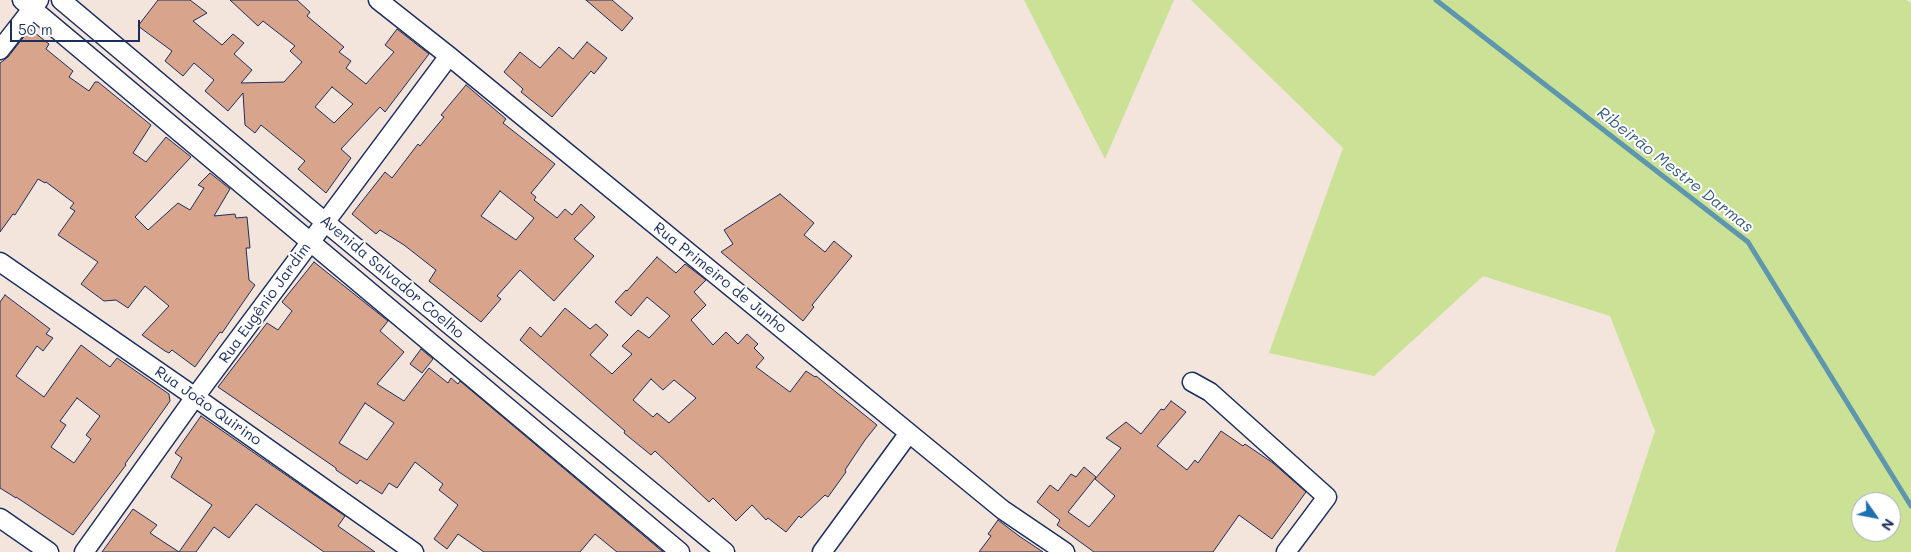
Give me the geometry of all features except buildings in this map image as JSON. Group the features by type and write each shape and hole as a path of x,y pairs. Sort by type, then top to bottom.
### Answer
{"street":[{"name":"Avenida Salvador Coelho","path":"60,0 325,222 725,552"},
{"name":"Rua Primeiro de Junho","path":"378,0 1003,510 1065,552"},
{"name":"Avenida Salvador Coelho","path":"31,3 680,552"},
{"path":"0,50 31,3"},
{"name":"Rua Eugênio Jardim","path":"84,552 195,397 449,56"},
{"name":"Rua João Quirino","path":"0,262 414,552"},
{"path":"1192,382 1210,392 1327,497 1286,552"},
{"path":"822,552 909,433"},
{"path":"0,518 49,552"}],"green space":[{"path":"1024,0 1174,0 1105,159"},
{"path":"1191,0 1906,0 1911,3 1911,552 1615,552 1655,431 1610,316 1483,276 1374,376 1269,353 1343,148"}],"waterway":[{"name":"Ribeirão Mestre Darmas","path":"1436,0 1748,242 1911,506"}]}
